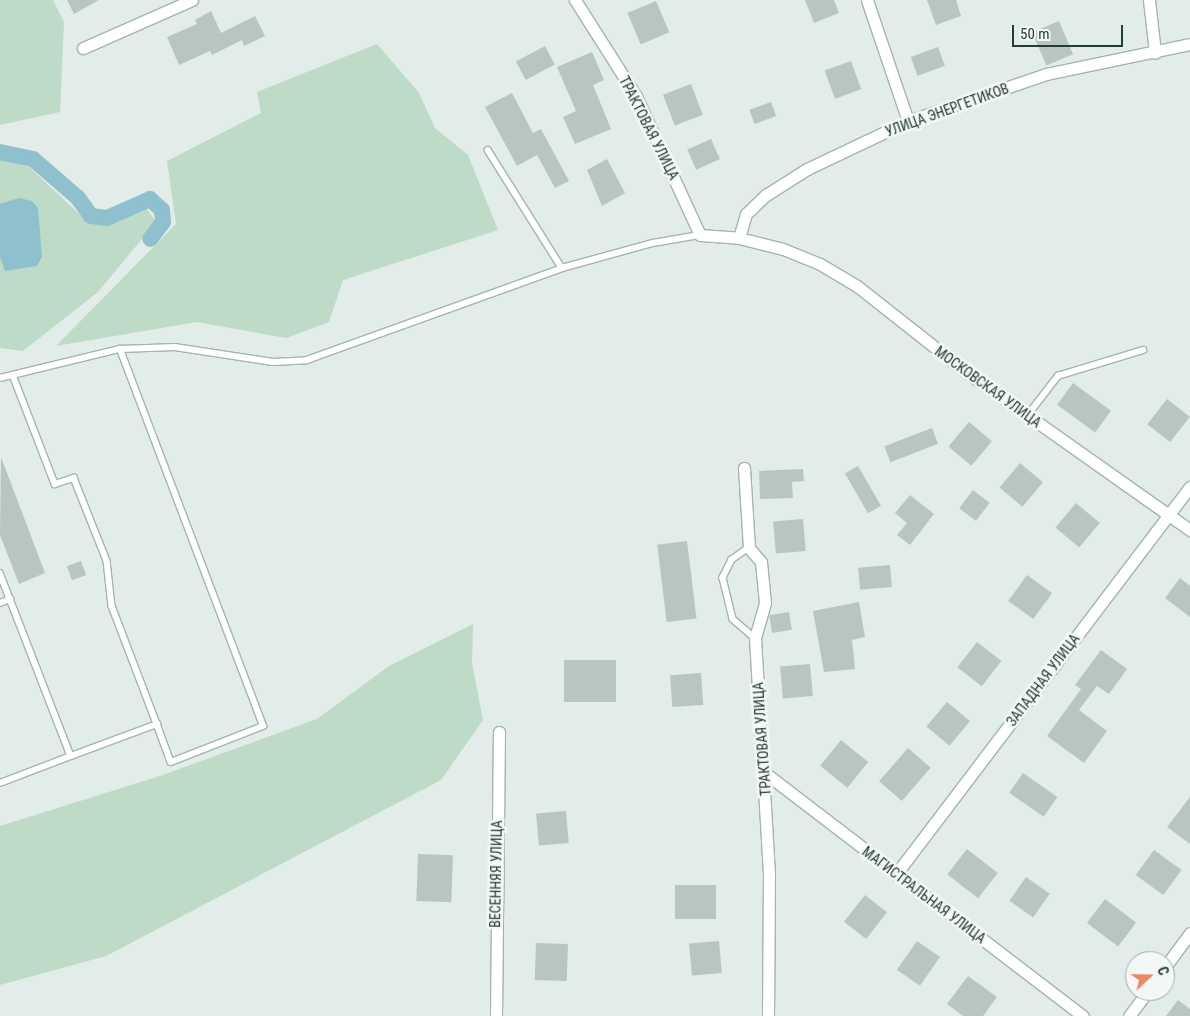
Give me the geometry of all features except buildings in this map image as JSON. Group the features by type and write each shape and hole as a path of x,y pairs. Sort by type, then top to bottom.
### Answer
{"street":[{"path":"83,48 192,0"},
{"name":"ТРАКТОВАЯ УЛИЦА","path":"575,0 636,96 700,235"},
{"path":"867,0 908,121"},
{"path":"1149,0 1155,53"},
{"name":"УЛИЦА ЭНЕРГЕТИКОВ","path":"739,238 746,214 766,195 807,169 908,121 1046,74 1155,53 1190,44"},
{"name":"МОСКОВСКАЯ УЛИЦА","path":"700,235 739,238 783,248 820,264 856,286 1027,416 1190,530"},
{"name":"ТРАКТОВАЯ УЛИЦА","path":"744,468 750,548 760,562 765,603 754,638 765,773 768,1016"},
{"name":"ЗАПАДНАЯ УЛИЦА","path":"896,874 1190,487"},
{"name":"ВЕСЕННЯЯ УЛИЦА","path":"496,1016 499,732"},
{"name":"МАГИСТРАЛЬНАЯ УЛИЦА","path":"765,773 1083,1016"},
{"path":"1175,954 1190,934"},
{"path":"1129,1016 1140,1001"}],"lane":[{"path":"488,150 562,268"},
{"path":"0,378 120,349 174,347 273,362 307,360 562,268 653,243 700,235"},
{"path":"13,375 55,484 74,478 107,561 112,606 171,762 263,726 120,349"},
{"path":"1027,416 1058,376 1143,350"},
{"path":"750,548 732,560 723,578 733,619 754,638"},
{"path":"0,573 71,756"},
{"path":"0,603 10,600"},
{"path":"0,783 157,724"}],"green space":[{"path":"0,0 53,0 64,22 60,112 0,125"},
{"path":"377,44 419,93 435,128 468,155 498,230 343,280 329,322 286,338 197,322 56,346 176,224 167,161 261,113 257,92"},
{"path":"0,159 29,167 90,224 145,206 156,222 98,292 23,351 0,348"},
{"path":"473,624 472,663 483,720 441,780 106,956 0,985 0,826 160,776 317,719 389,666"}],"water":[{"path":"19,198 32,201 38,208 42,257 37,266 5,271 0,257 0,204"}],"waterway":[{"path":"0,152 33,159 78,198 91,216 107,218 150,199 162,210 163,222 150,239"}]}
